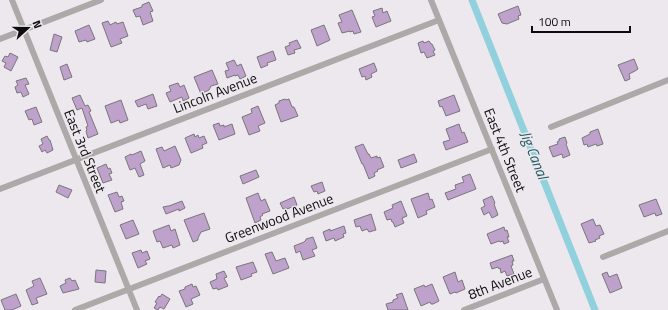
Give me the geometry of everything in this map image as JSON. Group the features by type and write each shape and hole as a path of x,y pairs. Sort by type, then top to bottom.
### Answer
{"street":[{"name":"East 3rd Street","path":"12,0 137,310"},
{"path":"0,39 101,0"},
{"name":"East 4th Street","path":"431,0 557,310"},
{"name":"Lincoln Avenue","path":"0,189 439,20"},
{"path":"551,127 668,80"},
{"name":"Greenwood Avenue","path":"75,310 492,149"},
{"path":"603,257 668,231"},
{"name":"8th Avenue","path":"464,310 544,279"}],"building":[{"path":"149,2 153,11 150,12 153,21 143,25 140,16 136,17 133,10 142,7 142,5"},
{"path":"518,6 521,15 518,16 519,19 507,24 502,23 498,14"},
{"path":"382,8 383,13 387,11 391,21 376,27 372,17 375,16 373,11"},
{"path":"352,10 361,32 354,34 353,31 342,33 338,23 342,22 339,15"},
{"path":"108,21 110,25 116,22 117,24 123,22 128,36 120,39 122,43 111,47 102,23"},
{"path":"89,25 95,39 87,42 86,40 79,42 75,31"},
{"path":"324,25 330,40 317,46 311,30"},
{"path":"54,34 62,37 57,52 50,50"},
{"path":"297,40 301,48 294,50 295,53 288,55 285,47 290,45 289,43"},
{"path":"423,41 424,43 429,41 432,44 435,50 433,51 435,55 427,58 424,52 421,53 418,43"},
{"path":"273,51 276,60 267,63 268,65 261,68 257,57"},
{"path":"10,53 18,57 11,71 4,67 6,63 2,61 5,56 8,57"},
{"path":"634,59 638,69 629,74 630,79 625,81 618,65"},
{"path":"234,60 237,66 241,64 246,76 240,79 238,75 227,78 225,71 229,70 226,63"},
{"path":"374,63 377,71 371,74 372,77 366,80 365,76 362,77 359,69"},
{"path":"67,64 72,77 64,80 60,67"},
{"path":"212,70 218,84 211,86 209,90 201,94 194,77"},
{"path":"26,78 29,84 25,85 29,94 23,97 21,92 17,93 15,87 18,85 16,81"},
{"path":"178,83 180,87 184,85 189,98 183,101 182,97 170,102 166,93 171,91 169,86"},
{"path":"153,94 157,106 148,109 146,104 138,107 135,101"},
{"path":"80,95 85,106 88,105 91,111 89,112 98,134 88,138 86,127 88,126 82,108 77,110 72,98"},
{"path":"454,95 460,111 446,116 438,101"},
{"path":"289,99 298,116 281,122 275,105 279,103 279,101"},
{"path":"121,100 128,120 120,123 119,120 111,123 105,106"},
{"path":"258,106 265,123 258,126 260,131 249,135 242,117 252,113 251,109"},
{"path":"36,107 42,122 34,125 32,119 29,120 25,111"},
{"path":"219,123 220,126 224,125 224,127 232,124 235,134 219,140 213,125"},
{"path":"459,124 462,133 464,132 468,142 446,150 443,142 450,140 446,129"},
{"path":"598,129 603,144 597,146 596,144 588,147 587,144 584,145 582,138 590,134 590,132"},
{"path":"194,134 195,137 198,135 199,138 204,136 207,143 202,145 203,148 191,153 185,138"},
{"path":"47,136 53,150 47,153 45,150 42,152 39,146 43,144 41,139"},
{"path":"565,137 570,155 563,158 562,154 553,157 549,147 558,144 557,142 559,139"},
{"path":"363,144 371,158 377,156 377,158 380,157 384,167 377,170 378,171 374,173 375,176 369,179 355,147"},
{"path":"175,146 181,160 179,165 171,168 170,165 163,168 156,149 162,147 164,151"},
{"path":"141,151 145,161 140,164 144,175 139,177 135,168 130,170 125,157"},
{"path":"414,154 417,162 401,168 398,160"},
{"path":"106,164 112,173 109,174 112,180 103,183 97,168"},
{"path":"256,170 259,177 243,184 240,176"},
{"path":"470,174 476,189 448,200 445,193 456,189 455,185 464,182 462,177"},
{"path":"322,182 325,191 318,194 317,191 314,192 311,186"},
{"path":"59,185 72,190 68,198 56,192"},
{"path":"117,192 119,197 122,196 124,201 121,202 123,209 115,212 108,195"},
{"path":"258,193 261,201 265,199 270,211 262,214 263,215 260,217 261,220 255,223 246,198"},
{"path":"428,193 430,200 432,199 435,207 426,211 427,214 418,218 411,199"},
{"path":"492,196 498,215 492,218 489,212 484,215 481,208 485,206 483,200"},
{"path":"294,197 297,205 283,209 280,203"},
{"path":"656,199 662,214 656,216 655,213 644,217 639,205"},
{"path":"182,201 185,208 166,214 163,207"},
{"path":"401,201 407,216 402,218 404,223 395,227 391,219 387,220 384,212 393,208 392,205"},
{"path":"204,213 210,229 201,232 198,240 193,242 184,220"},
{"path":"371,214 376,230 369,232 367,229 362,231 360,226 356,227 354,220"},
{"path":"593,219 596,226 600,225 604,234 599,236 600,238 595,240 596,241 589,243 581,224"},
{"path":"133,220 139,234 126,239 120,225"},
{"path":"169,225 171,231 175,229 180,245 173,248 172,245 163,248 160,241 157,242 153,231"},
{"path":"344,226 346,233 343,234 344,237 335,241 334,238 326,241 323,232"},
{"path":"504,227 505,231 507,230 509,242 504,244 503,241 499,241 491,244 487,234"},
{"path":"313,237 317,248 312,250 315,256 303,260 300,251 296,253 294,246"},
{"path":"141,250 142,253 147,251 150,259 145,261 147,264 138,268 132,253"},
{"path":"272,252 276,261 285,258 289,268 273,274 265,254"},
{"path":"512,255 514,261 512,261 513,265 511,266 514,274 507,276 505,271 501,273 500,268 499,269 498,267 492,269 490,263"},
{"path":"253,262 257,272 251,274 252,276 241,280 236,267"},
{"path":"96,270 106,271 105,283 95,282"},
{"path":"224,271 227,277 224,278 228,286 218,290 217,288 213,289 210,282 217,279 216,274"},
{"path":"455,272 458,282 462,280 465,289 450,294 443,277"},
{"path":"607,272 609,277 617,274 622,288 610,293 602,274"},
{"path":"40,278 47,294 36,298 38,303 32,305 26,290 34,286 32,281"},
{"path":"70,278 72,281 75,280 79,289 63,293 60,286 66,283 65,280"},
{"path":"192,284 193,287 196,286 200,295 191,299 193,304 186,307 179,291"},
{"path":"432,284 439,301 433,304 430,302 421,306 414,289"},
{"path":"402,293 408,310 388,310 386,304 393,302 393,300 398,298 396,295"},
{"path":"16,294 21,306 12,310 5,310 1,300"},
{"path":"162,294 170,299 164,309 160,307 158,310 154,308 157,303 155,302"}],"waterway":[{"name":"Jig Canal","path":"472,0 595,310"}]}
